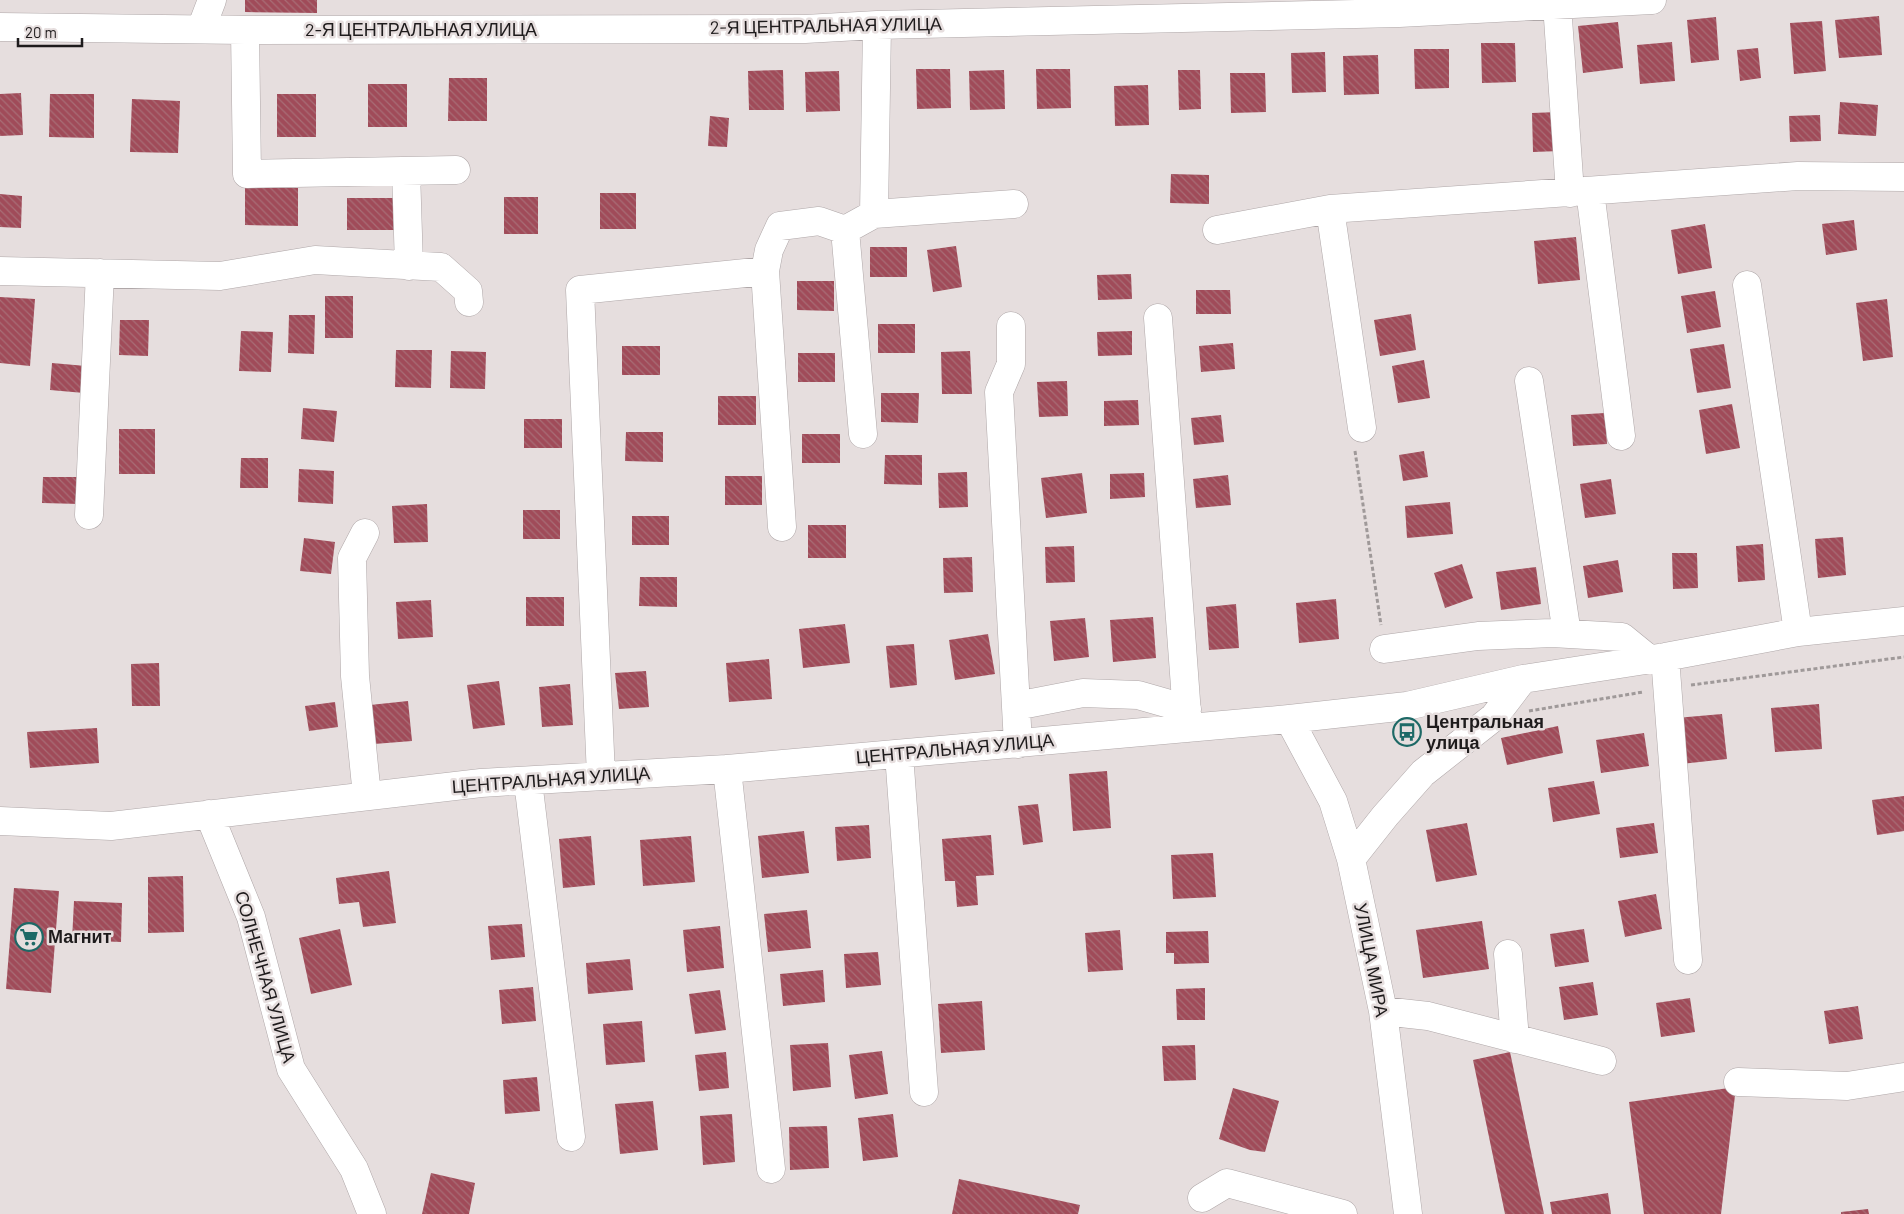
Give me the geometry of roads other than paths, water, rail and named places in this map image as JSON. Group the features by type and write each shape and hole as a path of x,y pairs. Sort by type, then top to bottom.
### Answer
{"street":[{"path":"201,29 212,0"},
{"name":"2-Я ЦЕНТРАЛЬНАЯ УЛИЦА","path":"0,27 245,30 805,29 1399,6 1557,4 1652,0"},
{"path":"1557,4 1580,192 1622,436"},
{"path":"874,214 877,25"},
{"path":"245,30 247,174 456,170"},
{"path":"406,170 409,266"},
{"path":"1217,230 1330,209 1798,176 1904,177"},
{"path":"782,527 765,271 769,250 780,226 818,221 845,230 874,214 1014,204"},
{"path":"1330,209 1362,428"},
{"path":"845,230 863,434"},
{"path":"0,271 220,276 315,260 409,266 441,266 468,291 469,302"},
{"path":"602,776 580,290 765,271"},
{"path":"90,515 100,273"},
{"path":"1748,285 1798,632"},
{"path":"1158,318 1187,718"},
{"path":"1011,326 1011,364 999,392 1018,744"},
{"path":"1529,381 1567,634"},
{"path":"365,534 352,558 355,676 367,796"},
{"name":"ЦЕНТРАЛЬНАЯ УЛИЦА","path":"0,821 111,826 481,783 727,769 1018,744 1187,718 1289,719 1407,706 1523,679 1657,658 1798,632 1904,621"},
{"path":"1384,649 1478,636 1567,634 1622,637 1657,658 1667,688 1688,960"},
{"path":"1351,859 1385,816 1423,773 1494,717 1523,679"},
{"path":"1016,706 1083,693 1138,694 1187,718"},
{"name":"УЛИЦА МИРА","path":"1289,719 1332,801 1351,859 1382,1011 1408,1214"},
{"path":"899,754 924,1092"},
{"path":"727,769 771,1169"},
{"path":"528,781 571,1137"},
{"name":"СОЛНЕЧНАЯ УЛИЦА","path":"209,814 251,917 291,1069 354,1169 372,1214"},
{"path":"1508,954 1515,1039"},
{"path":"1382,1011 1428,1016 1602,1062"},
{"path":"1738,1082 1847,1086 1904,1077"},
{"path":"1202,1198 1227,1183 1343,1214"}],"place":[{"name":"Центральная улица","path":"1407,732"},
{"name":"Магнит","path":"29,937"}]}
